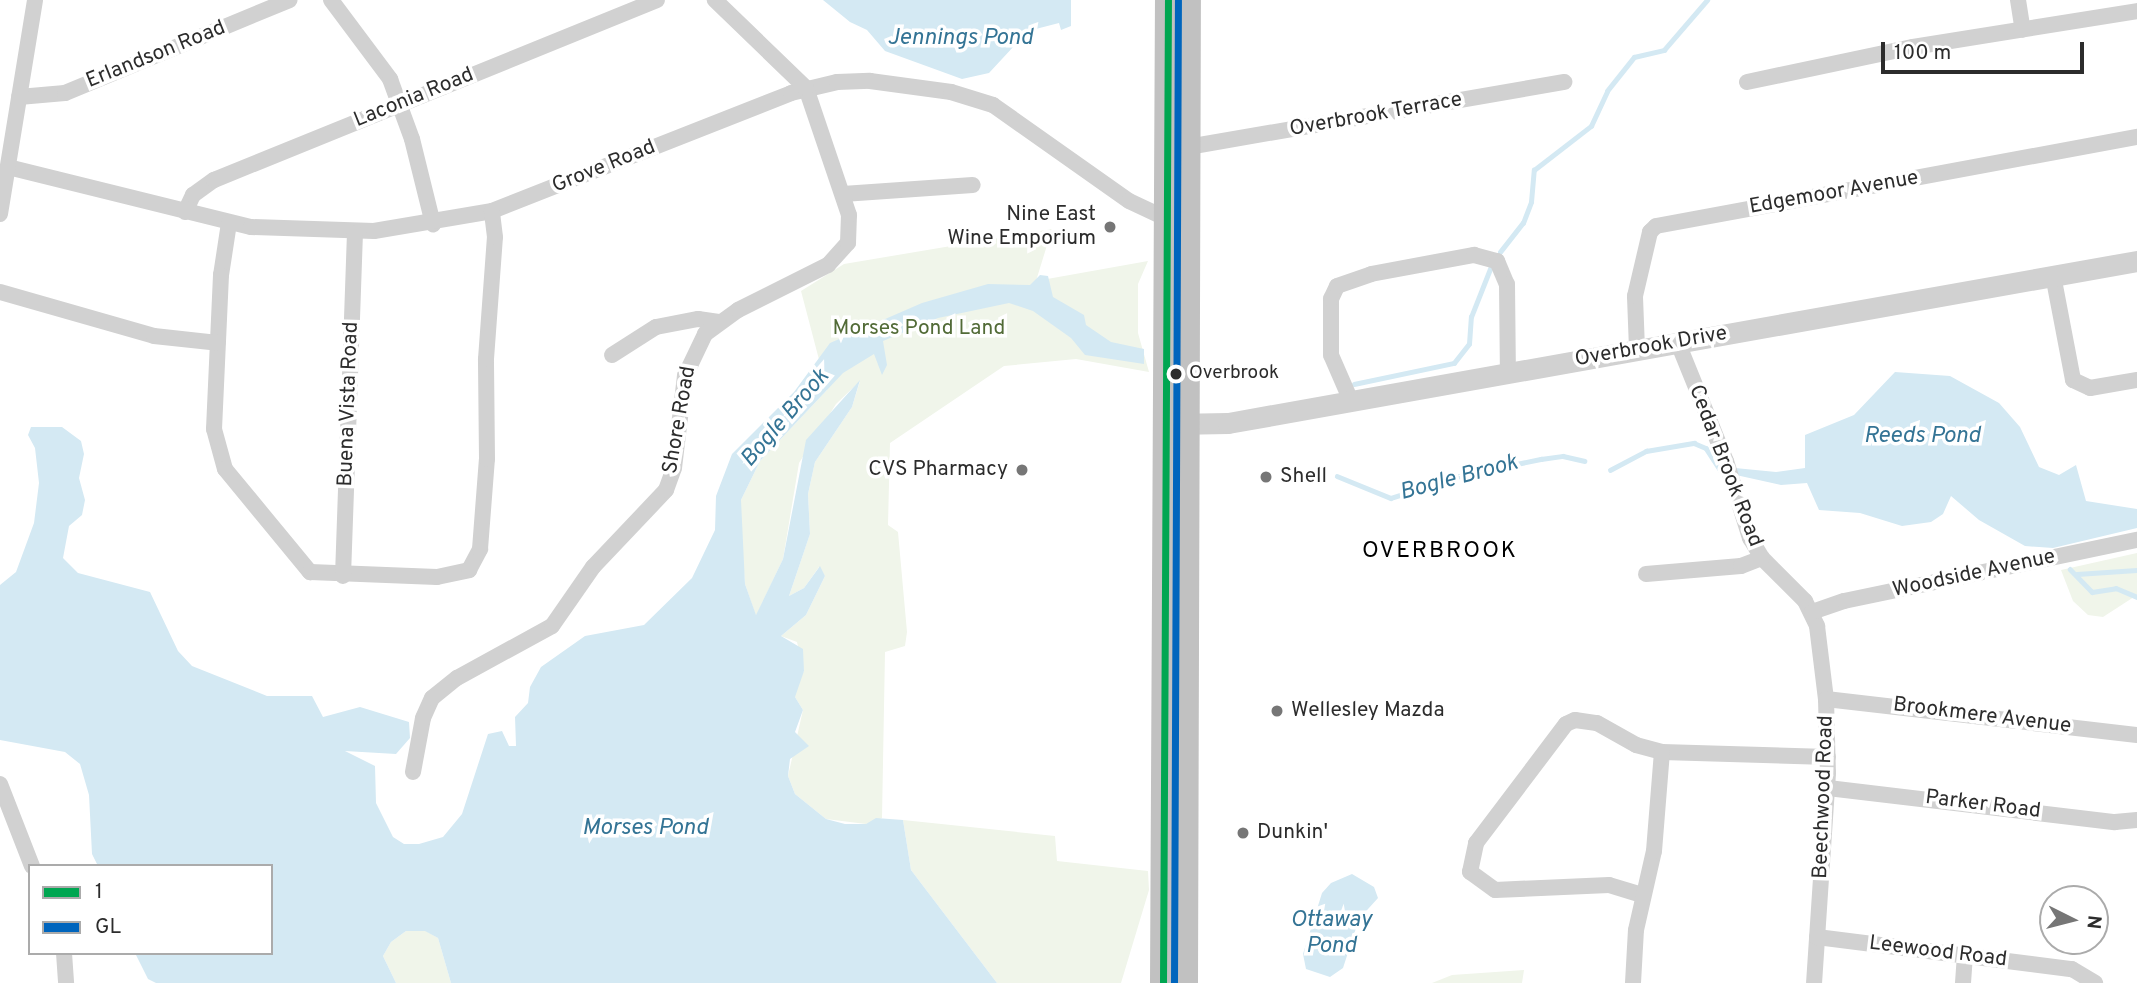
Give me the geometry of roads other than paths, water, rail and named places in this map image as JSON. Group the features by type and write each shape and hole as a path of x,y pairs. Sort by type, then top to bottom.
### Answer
{"highway":[{"path":"1168,0 1165,218 1176,424 1185,983"},
{"path":"1163,983 1176,424 1188,147 1188,0"}],"street":[{"path":"0,214 35,0"},
{"name":"Erlandson Road","path":"19,97 65,93 290,0"},
{"path":"331,0 385,70 400,104 433,223"},
{"name":"Laconia Road","path":"185,212 192,195 205,184 657,0"},
{"path":"715,0 806,88"},
{"path":"2018,0 2023,30"},
{"path":"1747,82 1913,47 2137,11"},
{"name":"Grove Road","path":"8,167 229,223 355,233 433,223 492,211 806,88 870,81 980,100 1020,121 1129,201 1165,218"},
{"name":"Overbrook Terrace","path":"1188,147 1564,82"},
{"name":"Shore Road","path":"413,772 423,718 432,698 457,678 552,626 593,567 666,490 674,468 689,363 699,341 719,322 837,259 850,233 843,194 806,88"},
{"name":"Edgemoor Avenue","path":"1637,349 1635,296 1650,232 1656,226 2137,137"},
{"path":"843,194 973,185"},
{"path":"229,223 218,343 214,429 225,468 297,561 310,572 343,576 451,575 475,565 480,549 486,459 486,374 495,237 492,211"},
{"name":"Buena Vista Road","path":"343,576 355,233"},
{"path":"1351,401 1345,378 1331,355 1331,299 1337,286 1371,274 1474,255 1497,261 1507,284 1508,373"},
{"name":"Overbrook Drive","path":"1176,424 1228,423 2137,261"},
{"path":"2053,275 2073,380 2090,388 2137,380"},
{"path":"0,292 154,336 218,343"},
{"path":"612,355 656,327 698,319 719,322"},
{"name":"Cedar Brook Road","path":"1678,342 1726,461 1744,526 1762,558 1812,612"},
{"name":"Woodside Avenue","path":"1812,612 1844,601 2137,540"},
{"path":"1646,574 1741,566 1762,558"},
{"name":"Beechwood Road","path":"1812,612 1826,699 1828,757 1814,983"},
{"name":"Brookmere Avenue","path":"1826,699 2137,735"},
{"path":"1642,895 1609,885 1495,890 1476,879 1469,862 1476,843 1566,724 1597,723 1636,745 1662,752 1828,757"},
{"path":"1633,983 1642,895 1654,851 1662,752"},
{"path":"0,784 31,864"},
{"name":"Parker Road","path":"1828,788 2115,822 2137,820"},
{"name":"Leewood Road","path":"1817,937 2072,969 2095,983"},
{"path":"64,955 66,983"},
{"path":"1963,983 1965,955"}],"water":[{"name":"Jennings Pond","path":"823,0 1071,0 1071,26 1061,30 1059,23 1028,31 989,73 962,79 885,51 867,30 850,22"},
{"name":"Morses Pond","path":"1040,275 1048,276 1053,297 1084,315 1086,325 1111,342 1144,349 1144,364 1085,355 1071,338 1033,311 1009,303 938,318 883,341 887,365 882,375 874,354 843,373 760,461 741,500 745,584 756,615 783,559 806,440 860,380 852,407 815,462 808,494 810,534 789,596 804,588 820,566 825,576 806,615 781,636 803,649 804,671 795,697 803,710 795,732 809,746 790,759 788,776 795,794 826,819 845,824 866,824 876,818 903,820 911,870 997,983 451,983 438,938 425,931 406,931 391,942 383,956 396,983 156,983 148,979 136,955 273,955 273,864 97,864 92,854 89,795 80,764 65,752 0,740 0,585 16,572 34,523 39,483 35,448 28,435 31,427 62,427 81,441 84,454 79,478 85,500 82,515 69,526 63,558 78,573 150,592 178,651 192,666 267,696 312,696 323,717 360,707 409,722 410,738 396,754 345,751 375,766 376,803 393,837 404,844 419,844 443,837 462,814 488,734 502,731 509,746 516,746 515,717 528,703 530,687 541,667 585,636 644,625 692,578 715,530 716,496 732,454 794,392 830,343 922,303 988,284 1030,285"},
{"name":"Reeds Pond","path":"1895,372 1950,376 1999,403 2020,427 2039,467 2059,475 2076,465 2086,501 2137,509 2137,528 2053,548 2025,546 1979,520 1951,496 1943,514 1931,522 1902,526 1860,513 1819,510 1807,483 1781,485 1736,475 1735,468 1776,472 1805,468 1805,435 1854,415"},
{"name":"Ottaway Pond","path":"1352,874 1374,887 1378,898 1359,919 1343,968 1330,977 1306,969 1303,954 1322,893 1331,883"}],"waterway":[{"path":"1500,252 1523,223 1531,202 1534,170 1591,126 1607,91 1634,57 1664,50 1707,0"},
{"path":"1354,384 1454,363 1469,344 1471,317 1490,269"},
{"name":"Bogle Brook","path":"1610,470 1646,451 1694,443 1706,448 1721,471"},
{"name":"Bogle Brook","path":"1337,476 1391,498 1463,475 1541,459 1563,456 1584,461"},
{"path":"2070,569 2092,592 2116,588 2137,597"},
{"path":"2077,574 2137,570"}],"place":[{"name":"Nine East Wine Emporium","path":"1110,227"},
{"name":"Overbrook","path":"1176,374"},
{"name":"CVS Pharmacy","path":"1022,470"},
{"name":"Shell","path":"1266,477"},
{"name":"Wellesley Mazda","path":"1277,711"},
{"name":"Dunkin'","path":"1243,833"}],"district":[{"name":"OVERBROOK","path":"1440,552"}],"park label":[{"name":"Morses Pond Land","path":"919,329"}]}
